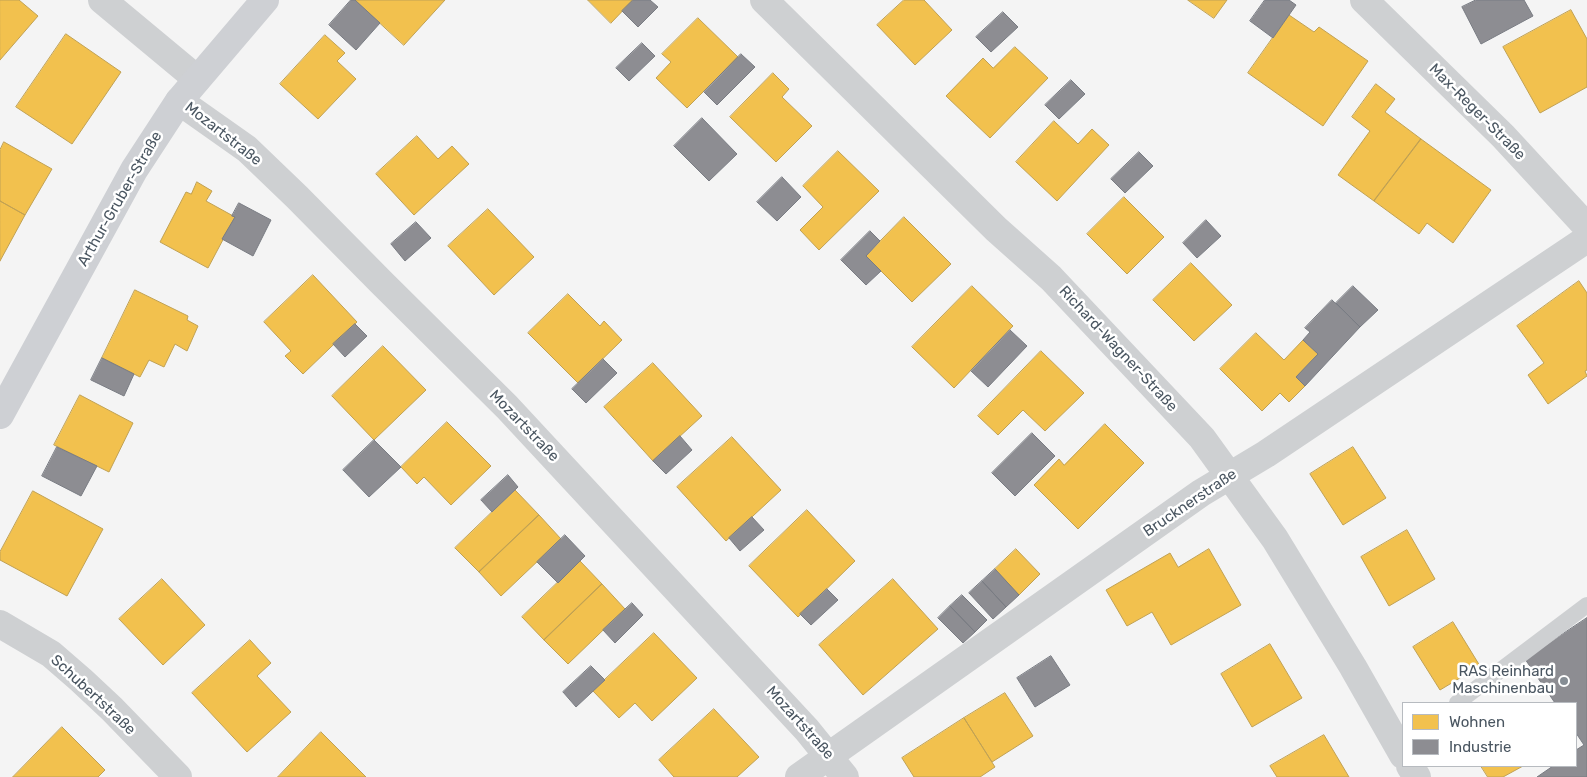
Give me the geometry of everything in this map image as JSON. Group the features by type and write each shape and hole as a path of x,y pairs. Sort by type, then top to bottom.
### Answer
{"street":[{"path":"102,0 197,79"},
{"name":"Arthur-Gruber-Straße","path":"0,415 134,170 179,100 265,0"},
{"name":"Richard-Wagner-Straße","path":"764,0 996,229 1051,278 1202,438 1230,474 1275,539 1402,749"},
{"name":"Max-Reger-Straße","path":"1364,0 1503,136 1587,227"},
{"name":"Mozartstraße","path":"179,100 254,156 507,407 752,670 838,766"},
{"name":"Brucknerstraße","path":"799,777 838,766 1230,474 1266,454 1587,239"},
{"name":"Schubertstraße","path":"0,624 51,654 112,709 178,777"}],"lane":[{"path":"1458,702 1587,605"}],"building: Wohnen":[{"path":"0,0 19,0 38,16 0,60"},
{"path":"355,0 445,0 404,45"},
{"path":"588,0 633,0 611,23"},
{"path":"904,0 924,0 952,30 915,65 877,25"},
{"path":"1188,0 1227,0 1214,18"},
{"path":"1571,10 1587,39 1587,87 1540,113 1503,47"},
{"path":"1289,15 1314,32 1319,27 1368,61 1323,126 1248,73"},
{"path":"698,18 738,57 687,108 656,78 671,62 662,54"},
{"path":"66,34 121,72 72,144 16,107"},
{"path":"325,35 345,53 337,61 356,79 318,119 280,84"},
{"path":"1015,47 1048,78 990,138 946,96 983,58 993,68"},
{"path":"773,73 789,89 782,97 812,126 776,162 730,117"},
{"path":"1376,84 1395,99 1385,112 1421,139 1374,201 1338,175 1370,131 1352,117"},
{"path":"1054,121 1078,144 1092,129 1109,145 1057,201 1016,162"},
{"path":"417,136 438,159 452,146 469,164 414,215 376,174"},
{"path":"1421,139 1491,190 1453,243 1427,223 1419,234 1374,201"},
{"path":"4,142 52,169 25,215 0,201 0,150"},
{"path":"838,151 879,191 819,250 800,230 823,207 803,186"},
{"path":"197,182 212,191 206,201 235,217 208,268 160,242 186,192 191,194"},
{"path":"1124,197 1164,237 1127,274 1087,234"},
{"path":"0,201 25,215 0,261"},
{"path":"488,209 534,257 494,295 448,246"},
{"path":"904,217 951,264 912,302 866,256"},
{"path":"1191,263 1232,305 1194,341 1153,300"},
{"path":"313,275 357,322 303,374 285,356 291,351 264,322"},
{"path":"1579,281 1587,293 1587,370 1585,371 1587,376 1548,404 1528,375 1544,363 1517,326"},
{"path":"972,286 1013,326 954,388 912,347"},
{"path":"135,290 188,316 187,320 198,326 187,351 175,344 164,367 149,360 140,377 102,358"},
{"path":"568,294 600,326 604,321 622,340 578,383 528,333"},
{"path":"1256,333 1284,360 1303,340 1318,354 1296,377 1305,386 1289,402 1280,393 1262,411 1220,369"},
{"path":"383,346 426,390 374,440 332,396"},
{"path":"1041,351 1084,393 1045,431 1023,410 998,435 978,416"},
{"path":"653,363 702,416 653,461 604,407"},
{"path":"80,395 133,423 109,472 54,445"},
{"path":"447,422 491,466 451,505 424,477 417,484 401,467"},
{"path":"1105,424 1144,463 1078,529 1034,485 1059,459 1064,465"},
{"path":"732,437 781,490 726,541 677,487"},
{"path":"1353,447 1386,498 1343,525 1310,474"},
{"path":"515,490 539,515 479,572 455,548"},
{"path":"33,491 103,529 67,596 0,560 0,552"},
{"path":"807,510 855,561 798,617 749,566"},
{"path":"539,515 561,539 501,596 479,572"},
{"path":"1407,530 1435,579 1389,606 1361,557"},
{"path":"1016,549 1040,574 1019,595 995,569"},
{"path":"1209,549 1241,605 1171,645 1152,612 1127,626 1106,590 1170,553 1178,567"},
{"path":"580,561 602,584 544,640 522,617"},
{"path":"162,579 205,625 163,665 119,619"},
{"path":"893,579 938,629 863,695 819,645"},
{"path":"602,584 625,609 568,664 544,640"},
{"path":"1453,622 1480,666 1440,690 1413,647"},
{"path":"654,633 697,678 652,721 635,703 619,718 593,691"},
{"path":"250,640 271,663 257,676 291,712 247,752 192,693"},
{"path":"1270,644 1302,698 1252,727 1221,674"},
{"path":"1005,693 1033,736 992,762 964,718"},
{"path":"714,709 759,757 737,777 674,777 659,760"},
{"path":"964,718 995,767 980,777 914,777 902,758"},
{"path":"62,727 105,770 98,777 13,777"},
{"path":"321,732 366,777 278,777"},
{"path":"1324,735 1349,777 1277,777 1270,766"},
{"path":"1482,767 1521,767 1503,777 1488,777"}],"building: Industrie":[{"path":"351,0 355,0 380,23 356,50 329,25"},
{"path":"633,0 650,0 658,7 638,27 622,11"},
{"path":"1265,0 1289,0 1296,5 1273,38 1250,21"},
{"path":"1476,0 1524,0 1533,16 1481,44 1462,7"},
{"path":"1003,12 1018,27 991,52 976,37"},
{"path":"642,43 655,56 629,81 616,68"},
{"path":"741,54 755,67 717,105 704,92"},
{"path":"1071,80 1085,94 1059,119 1045,105"},
{"path":"702,118 737,154 709,181 674,146"},
{"path":"1139,152 1153,166 1125,193 1111,179"},
{"path":"782,177 801,197 777,221 757,202"},
{"path":"239,203 271,220 253,256 222,239 235,217 232,216"},
{"path":"1206,220 1221,236 1197,258 1183,243"},
{"path":"416,222 431,238 405,261 391,244"},
{"path":"870,231 880,241 866,256 881,271 866,285 841,260"},
{"path":"1353,286 1378,310 1360,327 1336,303"},
{"path":"1332,300 1360,327 1305,386 1296,377 1318,354 1303,340 1310,332 1305,328"},
{"path":"355,324 367,336 345,357 333,344"},
{"path":"1010,330 1027,346 988,387 971,371"},
{"path":"102,358 134,374 124,396 91,380"},
{"path":"603,359 617,373 586,403 572,389"},
{"path":"1032,433 1055,456 1015,496 992,473"},
{"path":"680,436 692,450 666,474 653,461"},
{"path":"374,440 401,467 369,497 343,470"},
{"path":"57,447 97,466 81,496 42,476"},
{"path":"508,475 518,487 492,512 481,500"},
{"path":"752,517 764,530 740,551 729,538"},
{"path":"565,535 585,556 558,583 537,562"},
{"path":"995,569 1019,595 1006,607 982,581"},
{"path":"982,581 1006,607 993,619 969,593"},
{"path":"827,589 838,600 811,625 800,614"},
{"path":"962,595 987,620 975,632 950,606"},
{"path":"632,603 643,615 615,643 603,630"},
{"path":"950,606 975,632 963,643 938,618"},
{"name":"RAS Reinhard Maschinenbau","path":"1587,618 1587,777 1537,777 1552,767 1577,767 1577,749 1584,745 1577,734 1577,702 1554,702 1525,659"},
{"path":"1051,656 1070,685 1035,707 1017,678"},
{"path":"591,666 605,680 576,707 563,692"}],"place":[{"name":"RAS Reinhard Maschinenbau","path":"1564,681"}]}
